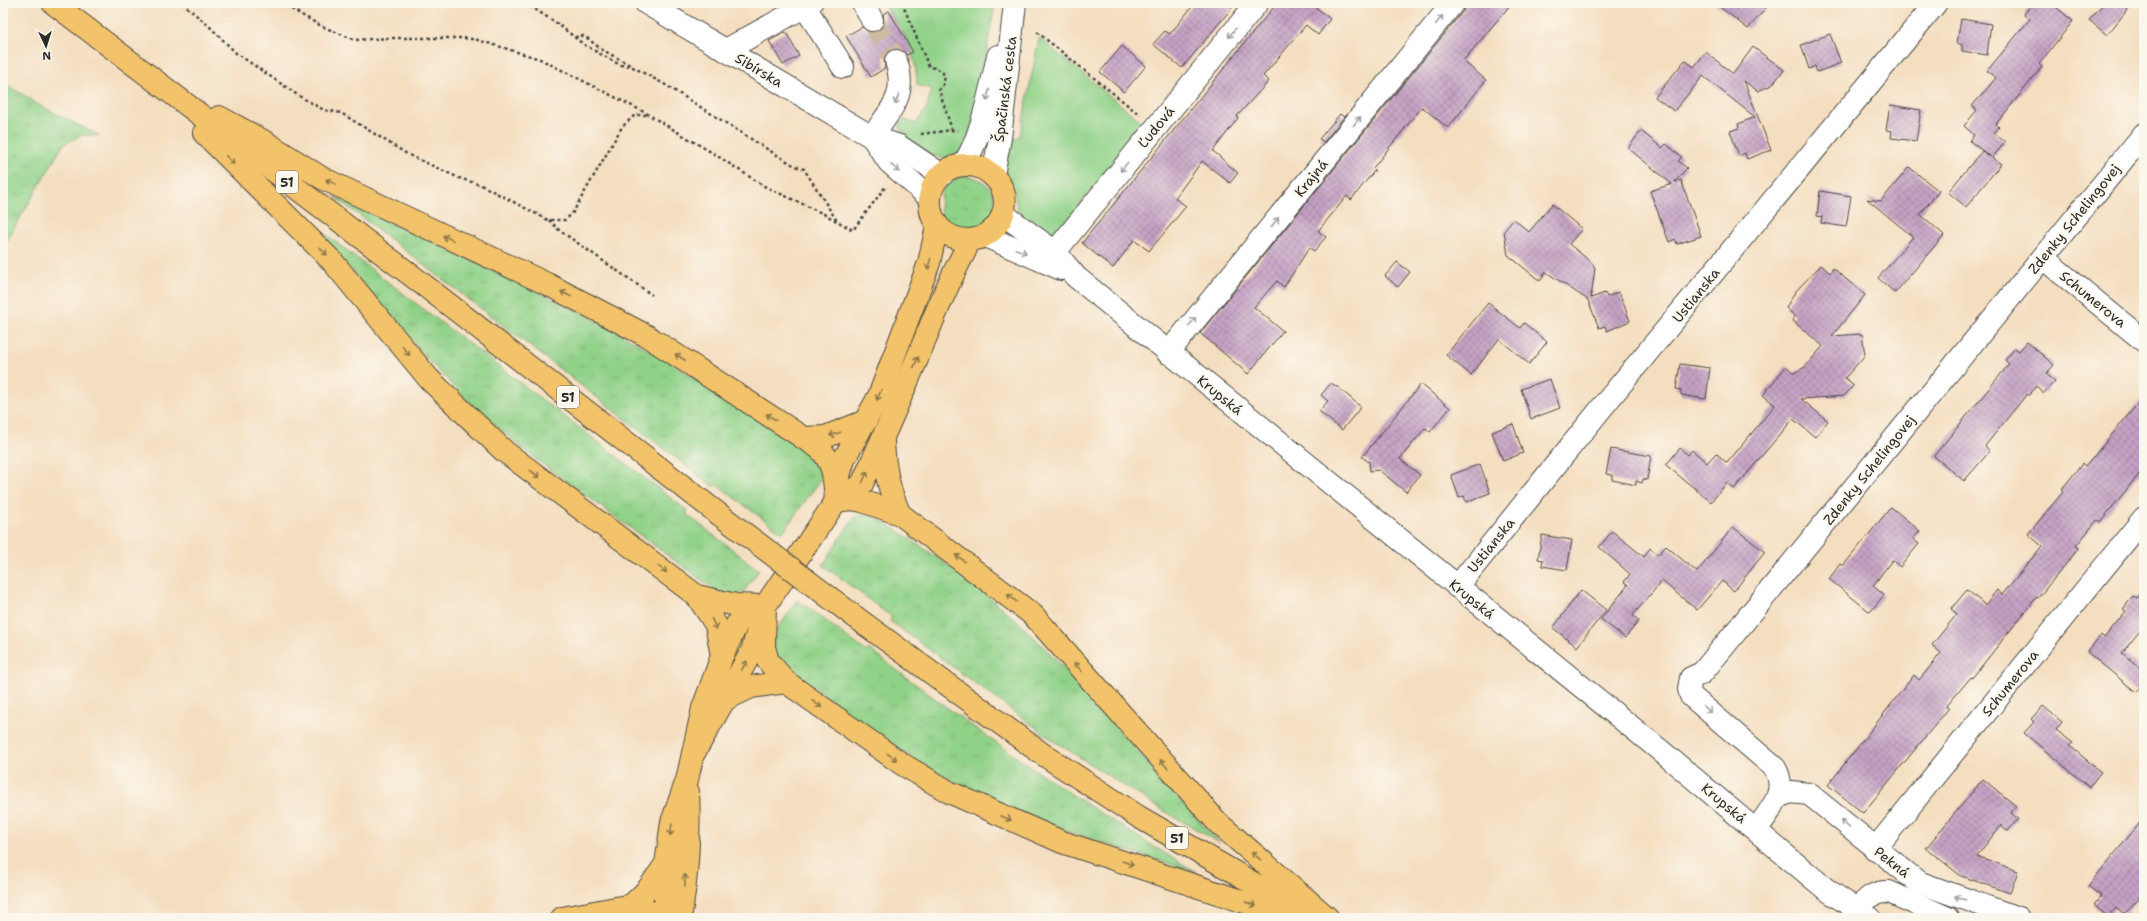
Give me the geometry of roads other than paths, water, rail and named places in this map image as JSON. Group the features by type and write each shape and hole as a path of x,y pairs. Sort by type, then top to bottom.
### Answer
{"main road":[{"name":"51","path":"52,3 154,82 420,282 716,512 866,625 1042,754 1139,817 1315,918"},
{"path":"154,82 267,143 322,178 547,284 647,336 819,448 828,457 833,470 836,501"},
{"path":"154,82 238,169 332,261 429,378 504,451 697,596 716,625 722,656"},
{"path":"836,501 851,493 862,484 952,274 978,238 996,226 1003,214 1005,205 1003,193 993,175 979,167 963,165 954,167 942,175 934,185 930,198 931,213 937,226 955,238 978,238"},
{"path":"694,753 752,651 765,606 836,501 839,476 844,459 879,396 929,263 937,226"},
{"path":"804,438 825,437 866,421"},
{"path":"883,436 884,463 887,481 892,499 900,514"},
{"path":"836,501 850,499 862,501 900,514 1033,615 1218,823 1328,918"},
{"path":"697,596 736,605 765,606"},
{"path":"675,918 668,909 665,898 666,864 672,822 687,780 694,753 702,708 722,656 737,624 746,614 765,606"},
{"path":"765,606 764,647 768,661 786,682 902,764 949,792 1062,842 1293,918"},
{"path":"724,700 751,687 786,682"},
{"path":"680,918 685,892 689,814 687,780"},
{"path":"632,905 648,889 666,864"},
{"path":"562,918 632,905 667,918"}],"street":[{"name":"Sibírska","path":"646,3 872,136 899,146 942,175"},
{"name":"Špačinská cesta","path":"963,165 970,155 977,134 1014,3"},
{"name":"Špačinská cesta","path":"993,175 1000,138 1014,3"},
{"name":"Ľudová","path":"1055,252 1257,3"},
{"name":"Krajná","path":"1168,353 1454,3"},
{"name":"Ustianska","path":"1457,587 1608,400 1936,3"},
{"path":"726,50 808,5 843,67"},
{"path":"872,136 899,97 900,73 896,62"},
{"name":"Zdenky Schelingovej","path":"1779,796 1780,776 1775,768 1691,696 1689,689 1691,678 1702,673 2144,134"},
{"name":"Sibírska","path":"872,136 889,162 930,198"},
{"name":"Krupská","path":"1003,214 1055,252 1076,277 1661,751 1827,890 1863,914"},
{"name":"Krupská","path":"978,238 1036,257 1076,277"},
{"name":"Schumerova","path":"2043,258 2144,341"},
{"name":"Schumerova","path":"1875,849 2144,518"},
{"name":"Pekná","path":"1779,796 1791,792 1808,794 1918,882 2018,918"},
{"path":"1756,830 1779,796"},
{"path":"1863,914 1871,895 1879,892 1889,892 1948,918"}],"tunnel":[{"path":"872,20 896,61"}]}
